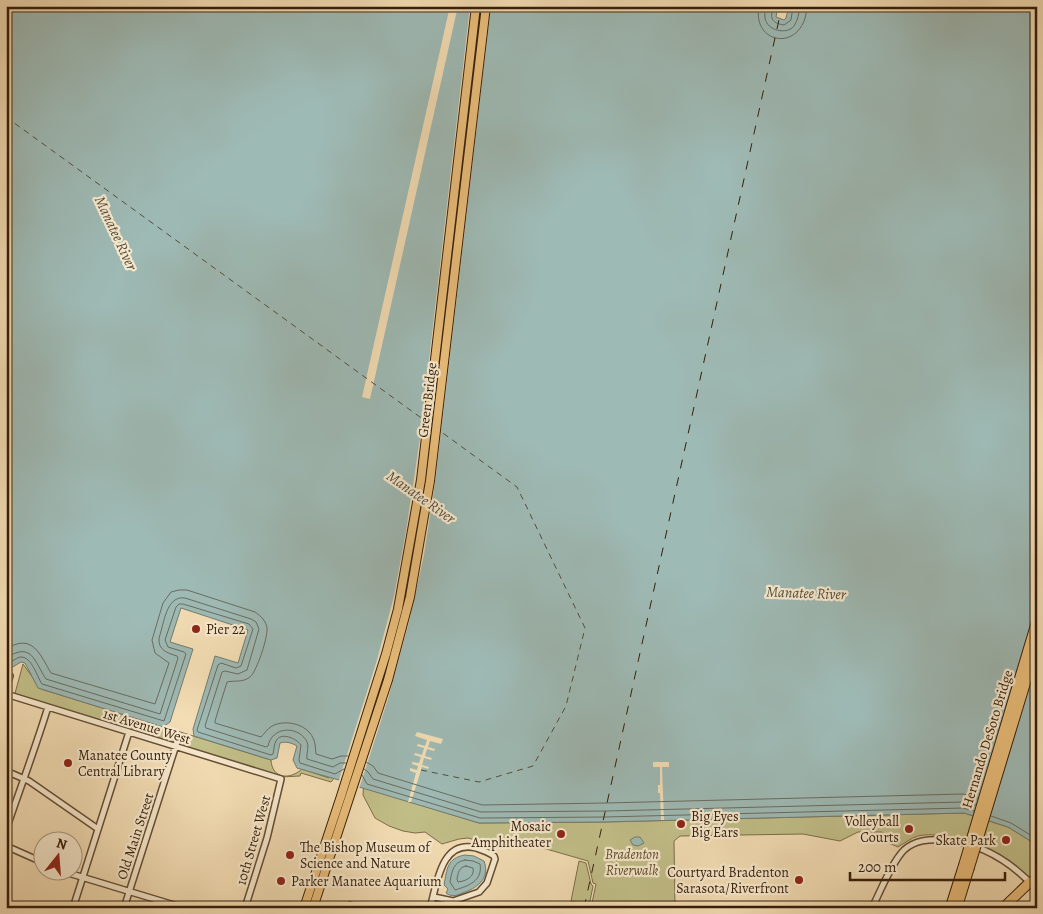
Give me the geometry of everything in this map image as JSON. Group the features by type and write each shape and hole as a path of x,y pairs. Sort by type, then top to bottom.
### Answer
{"highway":[{"name":"Hernando DeSoto Bridge","path":"966,868 1037,620"},
{"name":"Hernando DeSoto Bridge","path":"966,868 1037,645"},
{"path":"950,908 966,868"},
{"path":"957,908 966,868"},
{"path":"1003,908 1030,882"}],"main road":[{"name":"Green Bridge","path":"304,908 379,680 398,609 414,526 424,460 476,6"},
{"name":"Green Bridge","path":"313,908 388,680 410,597 430,481 486,6"},
{"path":"310,889 319,892"}],"street":[{"path":"6,688 10,676"},
{"name":"1st Avenue West","path":"6,694 129,732 176,744 281,779"},
{"path":"6,830 48,708"},
{"path":"73,908 129,732"},
{"name":"Old Main Street","path":"124,908 176,744"},
{"path":"6,771 23,778 98,829"},
{"name":"10th Street West","path":"245,908 267,838 281,779"},
{"path":"872,908 903,852 914,843 928,839 948,840 975,846 990,853 1013,867 1037,890"},
{"path":"6,846 32,858"},
{"path":"430,908 445,860 454,850 470,847 487,852 494,857 488,883 479,892 453,901 434,897"},
{"path":"83,878 184,908"},
{"path":"350,905 357,908"}],"green space":[{"name":"Bradenton Riverwalk","path":"23,664 41,689 271,760 275,771 282,776 292,775 302,769 329,778 338,765 342,763 370,774 368,789 479,823 604,822 964,813 1008,827 1037,845 1037,884 1010,862 993,852 940,835 918,836 898,847 884,841 882,832 858,832 840,841 803,834 680,836 674,841 675,908 591,908 596,884 593,883 588,861 508,838 504,848 468,838 442,844 425,832 403,831 375,818 363,795 364,779 340,771 331,782 301,773 300,776 281,777 209,757 14,697"},
{"path":"579,861 586,863 593,886 589,906 571,901"}],"water":[{"name":"Manatee River","path":"6,6 778,6 776,17 784,20 789,6 1037,6 1037,845 1008,827 964,813 604,822 479,823 359,787 360,780 343,774 339,780 297,768 293,760 297,746 291,743 280,743 277,758 271,760 194,736 193,729 215,656 238,663 248,630 181,608 170,642 193,649 170,722 163,727 38,688 25,663 21,662 6,671"},
{"path":"640,837 644,843 638,846 633,845 630,840"},
{"path":"459,856 474,856 484,861 486,872 484,877 479,884 470,890 455,895 448,895 446,893 448,889 444,885 449,865"}],"pier":[{"path":"450,6 458,6 370,399 362,397"},
{"path":"470,6 491,6 435,483 424,555 409,622 388,699 359,789 357,787 358,781 344,777 338,783 377,660 394,596 406,531 420,438"},
{"path":"417,732 443,739 441,744 430,741 428,747 435,749 434,751 427,749 425,756 432,758 431,760 424,758 422,765 429,767 428,769 422,767 411,802 408,802 416,773 410,771 410,768 417,770 418,766 412,764 412,762 419,763 421,757 414,755 415,753 422,755 424,748 417,746 418,744 425,746 427,740 415,736"},
{"path":"653,762 669,762 669,767 662,767 664,820 661,820 660,793 658,793 660,767 653,767"}],"ferry route":[{"path":"6,117 424,420"},
{"path":"421,770 479,782 533,766 566,706 585,628 517,487 440,431"}],"railway":[{"path":"584,908 782,6"}],"place":[{"name":"Pier 22","path":"196,629"},
{"name":"Manatee County Central Library","path":"68,763"},
{"name":"Big Eyes Big Ears","path":"681,824"},
{"name":"Volleyball Courts","path":"909,829"},
{"name":"Mosaic Amphitheater","path":"561,834"},
{"name":"Skate Park","path":"1006,840"},
{"name":"The Bishop Museum of Science and Nature","path":"290,855"},
{"name":"Courtyard Bradenton Sarasota/Riverfront","path":"799,880"},
{"name":"Parker Manatee Aquarium","path":"281,881"}]}
